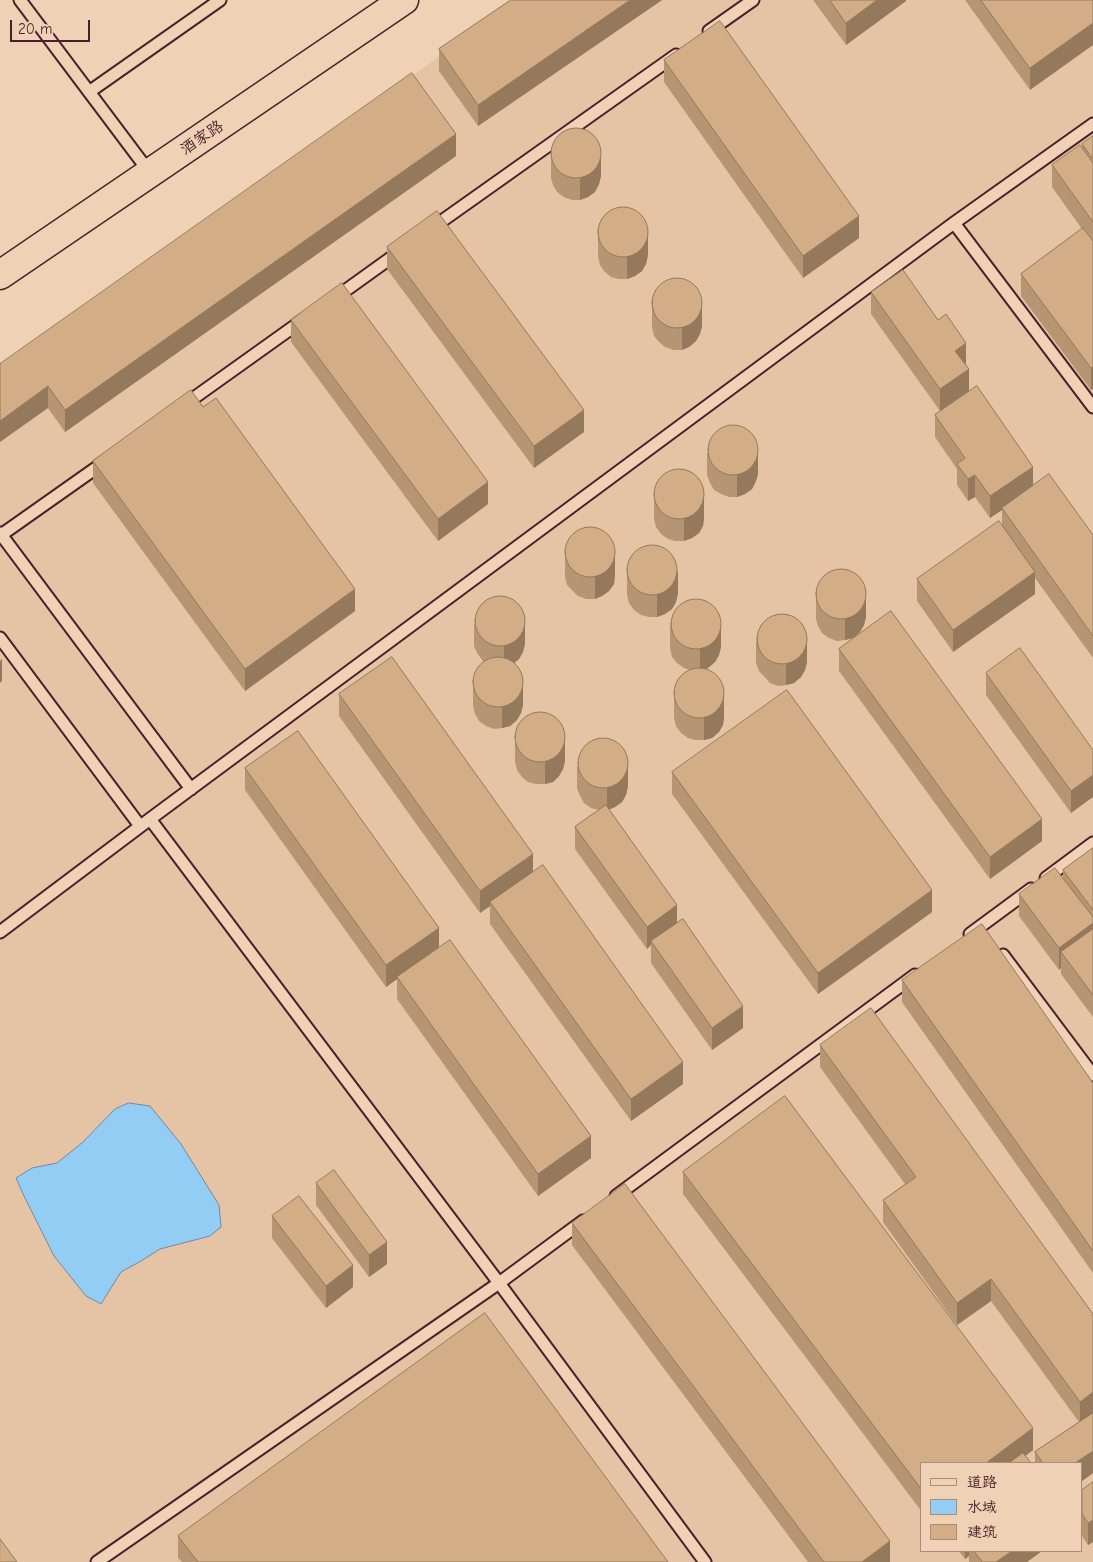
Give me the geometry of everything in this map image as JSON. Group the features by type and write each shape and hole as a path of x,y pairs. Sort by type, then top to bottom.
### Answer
{"street":[{"name":"酒家路","path":"0,275 404,0"}],"lane":[{"path":"20,0 150,173"},
{"path":"89,92 220,0"},
{"path":"422,236 753,0"},
{"path":"0,932 140,826 954,223 1093,124"},
{"path":"954,223 1093,407"},
{"path":"324,305 405,248"},
{"path":"171,414 308,316"},
{"path":"114,455 1,534 191,789"},
{"path":"0,638 140,826"},
{"path":"150,819 499,1283 705,1562"},
{"path":"965,938 984,930 1093,843"},
{"path":"999,950 1093,1076"},
{"path":"97,1562 499,1283 925,968"}],"shaded area":[{"path":"519,0 1093,0 1093,1562 0,1562 0,367"}],"water":[{"path":"129,1103 150,1106 181,1144 219,1205 221,1227 210,1236 160,1249 121,1272 101,1304 86,1296 54,1256 16,1178 32,1168 57,1163 83,1142 115,1109"}],"building":[{"path":"511,0 630,0 478,105 439,49"},
{"path":"830,0 877,0 846,23"},
{"path":"981,0 1093,0 1093,23 1030,68"},
{"path":"720,21 859,216 803,256 664,60"},
{"path":"412,73 456,134 65,410 48,386 0,421 0,364"},
{"path":"571,128 581,128 594,135 601,148 601,158 594,171 581,178 571,178 562,174 555,167 551,158 551,148 555,139 562,132"},
{"path":"1093,136 1093,159 1082,144"},
{"path":"1080,145 1093,163 1093,222 1052,165"},
{"path":"618,207 628,207 641,214 648,227 648,237 641,250 628,257 618,257 609,253 602,246 598,237 598,227 602,218 609,211"},
{"path":"437,211 584,410 534,446 387,247"},
{"path":"1083,228 1093,241 1093,367 1091,368 1021,274"},
{"path":"903,270 938,320 946,314 966,343 955,351 969,369 940,389 871,292"},
{"path":"672,278 682,278 695,285 702,298 702,308 695,321 682,328 672,328 663,324 656,317 652,308 652,298 656,289 663,282"},
{"path":"342,283 488,482 438,519 291,320"},
{"path":"977,386 1033,467 990,496 975,475 968,479 957,464 965,458 935,415"},
{"path":"191,390 203,407 216,398 355,589 245,669 93,461"},
{"path":"728,425 738,425 751,432 758,445 758,455 751,468 738,475 728,475 719,471 712,464 708,455 708,445 712,436 719,429"},
{"path":"674,469 684,469 697,476 704,489 704,499 697,512 684,519 674,519 665,515 658,508 654,499 654,489 658,480 665,473"},
{"path":"1049,474 1093,535 1093,636 1002,508"},
{"path":"999,521 1035,572 953,630 917,579"},
{"path":"585,527 595,527 608,534 615,547 615,557 608,570 595,577 585,577 576,573 569,566 565,557 565,547 569,538 576,531"},
{"path":"647,545 657,545 670,552 677,565 677,575 670,588 657,595 647,595 638,591 631,584 627,575 627,565 631,556 638,549"},
{"path":"836,569 846,569 859,576 866,589 866,599 859,612 846,619 836,619 827,615 820,608 816,599 816,589 820,580 827,573"},
{"path":"495,596 505,596 518,603 525,616 525,626 518,639 505,646 495,646 486,642 479,635 475,626 475,616 479,607 486,600"},
{"path":"691,599 701,599 714,606 721,619 721,629 714,642 701,649 691,649 682,645 675,638 671,629 671,619 675,610 682,603"},
{"path":"891,611 1042,819 990,857 839,649"},
{"path":"777,614 787,614 800,621 807,634 807,644 800,657 787,664 777,664 768,660 761,653 757,644 757,634 761,625 768,618"},
{"path":"1020,648 1093,750 1093,775 1071,791 986,673"},
{"path":"392,657 533,854 480,891 339,694"},
{"path":"493,657 503,657 516,664 523,677 523,687 516,700 503,707 493,707 484,703 477,696 473,687 473,677 477,668 484,661"},
{"path":"694,668 704,668 717,675 724,688 724,698 717,711 704,718 694,718 685,714 678,707 674,698 674,688 678,679 685,672"},
{"path":"787,690 932,890 818,973 672,772"},
{"path":"535,712 545,712 558,719 565,732 565,742 558,755 545,762 535,762 526,758 519,751 515,742 515,732 519,723 526,716"},
{"path":"298,731 439,928 386,965 245,768"},
{"path":"598,738 608,738 621,745 628,758 628,768 621,781 608,788 598,788 589,784 582,777 578,768 578,758 582,749 589,742"},
{"path":"606,805 677,905 647,927 575,827"},
{"path":"1093,848 1093,910 1063,870"},
{"path":"543,865 683,1062 631,1099 490,902"},
{"path":"1055,868 1093,917 1093,923 1059,948 1019,894"},
{"path":"683,919 743,1006 712,1028 651,941"},
{"path":"982,924 1093,1083 1093,1251 902,980"},
{"path":"1093,929 1093,995 1061,952"},
{"path":"450,940 591,1136 538,1174 397,977"},
{"path":"871,1008 1093,1314 1093,1392 1080,1402 991,1279 957,1303 883,1200 916,1177 820,1045"},
{"path":"785,1096 1033,1428 987,1462 920,1462 920,1487 683,1172"},
{"path":"334,1170 387,1242 369,1255 316,1183"},
{"path":"625,1184 890,1541 862,1562 824,1562 572,1223"},
{"path":"299,1196 353,1265 326,1286 272,1216"},
{"path":"485,1313 668,1562 198,1562 178,1536"},
{"path":"1093,1413 1093,1451 1076,1462 1042,1462 1035,1452"},
{"path":"1023,1453 1030,1462 1010,1462"},
{"path":"1093,1482 1093,1520 1088,1523 1083,1516 1083,1489"},
{"path":"0,1539 17,1562 0,1562"},
{"path":"975,1552 1011,1552 996,1562 983,1562"}]}
